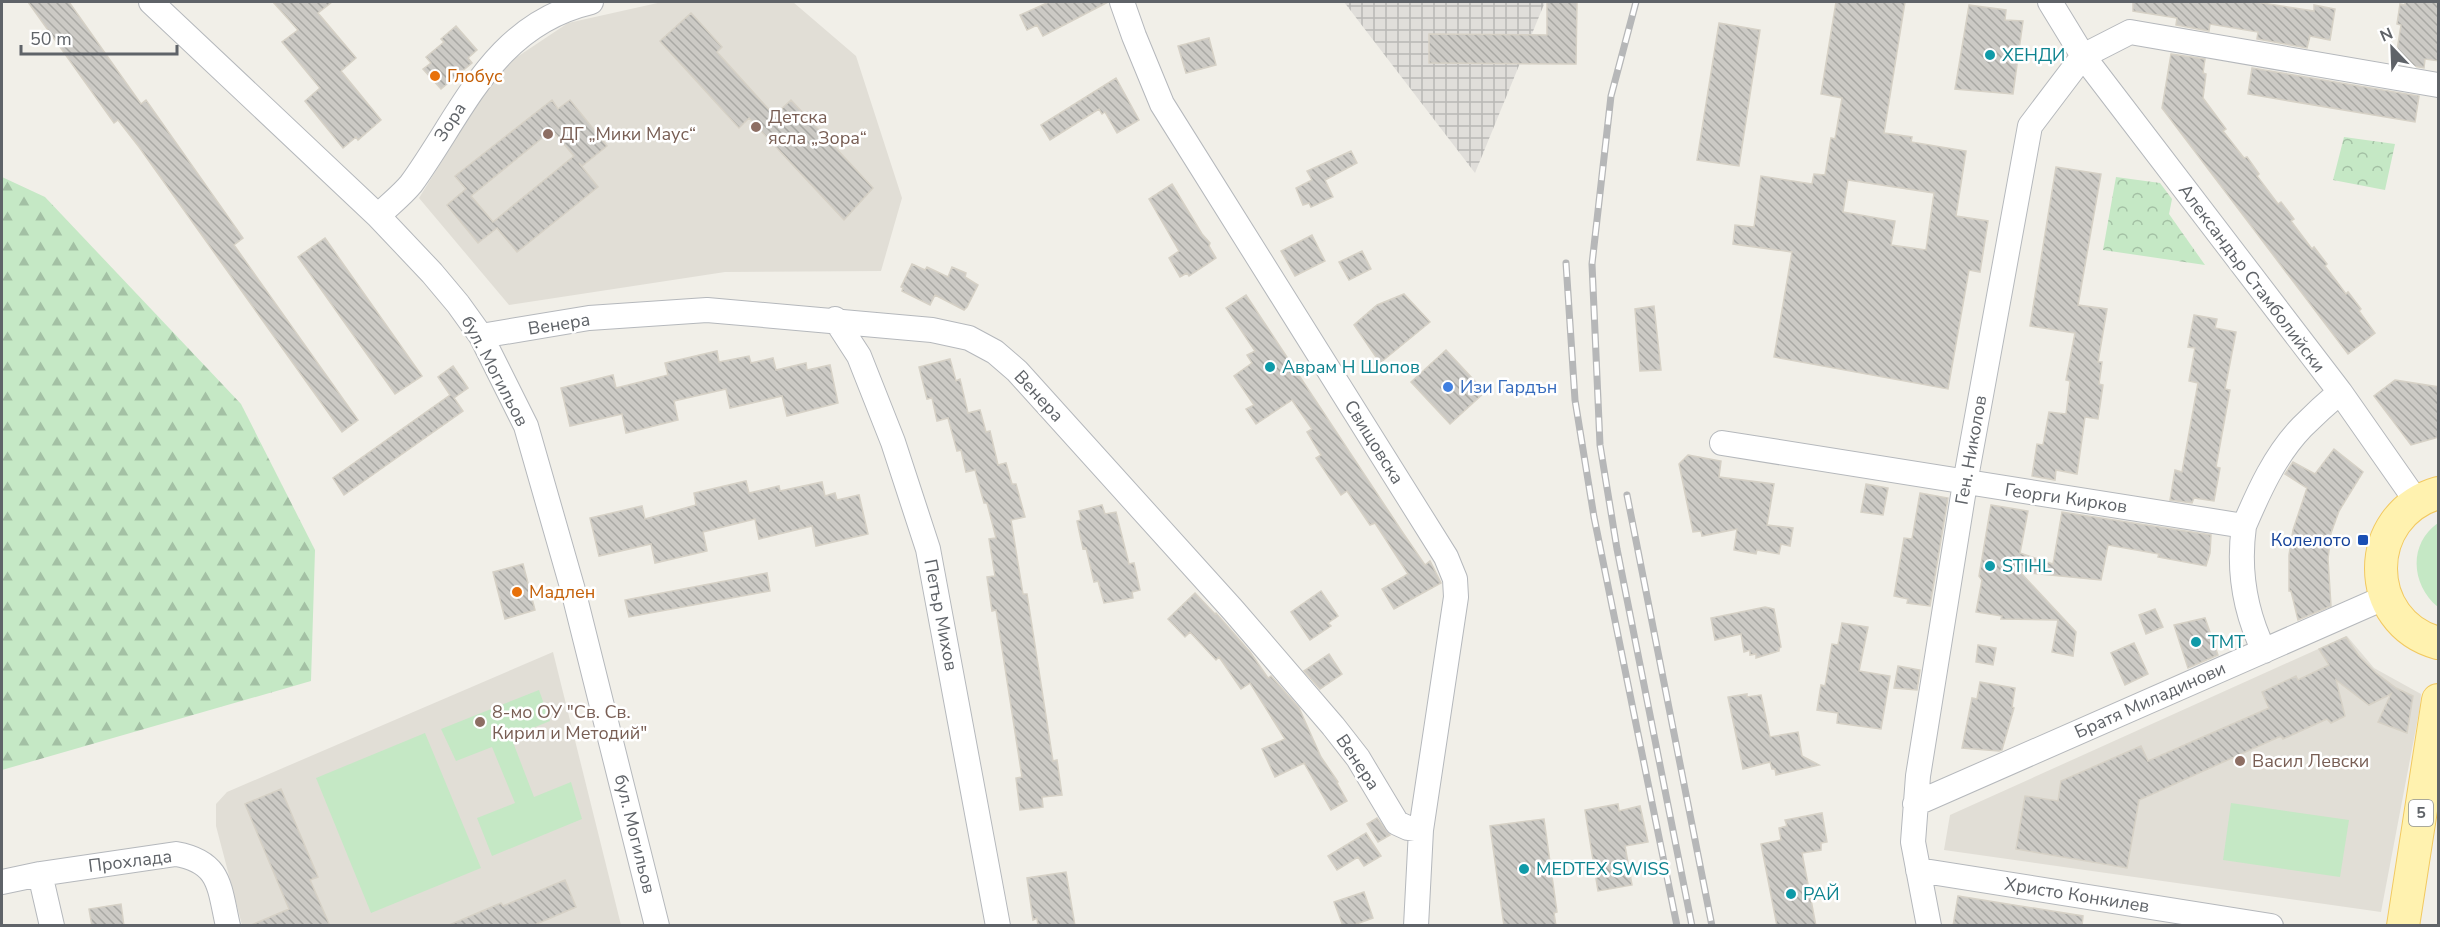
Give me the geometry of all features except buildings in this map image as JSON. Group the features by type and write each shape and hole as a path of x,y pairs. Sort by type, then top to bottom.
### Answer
{"main road":[{"path":"2431,495 2399,518 2386,538 2380,568 2386,597 2394,612 2431,652 2439,667"},
{"path":"2406,626 2425,638 2439,643"},
{"name":"5","path":"2403,926 2439,700"}],"street":[{"name":"бул. Могильов","path":"151,2 378,216 432,273 481,336 526,426 573,590 657,926"},
{"name":"Зора","path":"378,216 410,185 487,68 529,29 556,14 591,2"},
{"name":"Свищовска","path":"1122,2 1162,104 1446,557 1455,579 1455,597 1421,830 1416,926"},
{"path":"2050,2 2083,56 2130,32 2439,85"},
{"name":"Александър Стамболийски","path":"2083,56 2340,392 2431,495"},
{"name":"Ген. Николов","path":"1929,926 1913,842 1915,804 1919,765 1965,483 2030,126 2083,56"},
{"name":"Венера","path":"481,336 589,318 706,310 932,330 969,338 995,352 1017,372 1233,610 1333,726 1358,758 1397,822 1408,828 1421,830"},
{"name":"Петър Михов","path":"835,320 859,356 893,442 928,549 998,926"},
{"path":"2264,651 2255,632 2244,589 2241,552 2244,526 2274,464 2301,428 2340,392"},
{"name":"Георги Кирков","path":"1722,443 2244,526"},
{"name":"Братя Миладинови","path":"1915,804 2386,597"},
{"name":"Прохлада","path":"2,882 40,874 176,854 194,857 214,874 228,926"},
{"name":"Христо Конкилев","path":"1918,870 2271,926"},
{"path":"40,874 52,926"}],"shaded area":[{"path":"662,2 793,2 856,56 902,198 881,271 725,272 509,305 419,198 499,69 568,23"},
{"path":"1344,2 1545,2 1475,173"},
{"name":"Васил Левски","path":"2347,636 2374,668 2421,694 2381,912 1944,850 1950,815"},
{"name":"8-мо ОУ \"Св. Св. Кирил и Методий\"","path":"553,652 621,925 242,925 216,826 216,804 227,792"}],"green space":[{"path":"2344,137 2395,144 2385,190 2333,180"},
{"path":"2,177 45,197 241,404 315,550 311,681 2,770"},
{"path":"2116,177 2160,183 2172,199 2169,214 2205,265 2103,250"},
{"path":"2438,523 2438,607 2422,588 2417,565 2422,542 2428,532"},
{"path":"539,690 550,721 511,737 534,797 571,782 582,819 492,856 477,818 515,803 492,747 456,761 441,729"},
{"path":"425,733 481,868 371,913 316,778"},
{"path":"2231,803 2349,820 2340,877 2223,860"}],"railway":[{"path":"1636,2 1611,96 1592,264 1600,445 1617,549 1692,926"},
{"path":"1566,263 1575,400 1594,517 1677,926"},
{"path":"1627,495 1712,926"}],"place":[{"name":"ХЕНДИ","path":"1990,55"},
{"name":"Глобус","path":"435,76"},
{"name":"Детска ясла „Зора“","path":"756,127"},
{"name":"ДГ „Мики Маус“","path":"548,134"},
{"name":"Аврам Н Шопов","path":"1270,367"},
{"name":"Изи Гардън","path":"1448,387"},
{"name":"Колелото","path":"2363,540"},
{"name":"STIHL","path":"1990,566"},
{"name":"Мадлен","path":"517,592"},
{"name":"TMT","path":"2196,642"},
{"name":"8-мо ОУ \"Св. Св. Кирил и Методий\"","path":"480,722"},
{"name":"Васил Левски","path":"2240,761"},
{"name":"MEDTEX SWISS","path":"1524,869"},
{"name":"РАЙ","path":"1791,894"}]}
